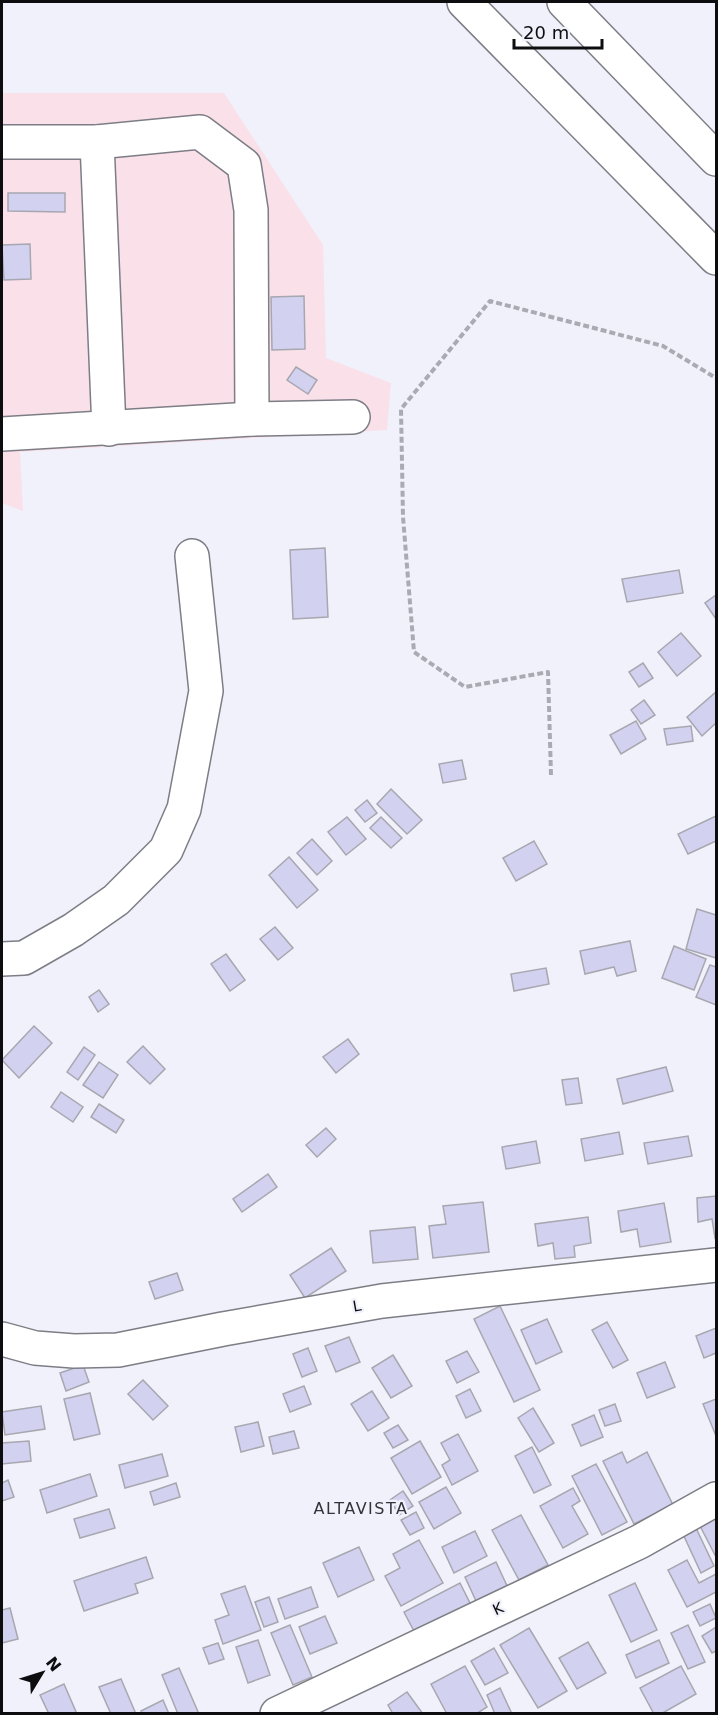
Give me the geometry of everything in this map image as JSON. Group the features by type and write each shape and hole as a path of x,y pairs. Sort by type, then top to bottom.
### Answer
{"street":[{"path":"464,2 717,258"},
{"path":"564,2 717,159"},
{"path":"2,142 97,142 200,132 244,165 251,210 252,419"},
{"path":"97,142 109,429"},
{"path":"2,434 252,419 353,417"},
{"path":"2,960 24,958 73,930 116,900 166,850 184,809 206,691 192,556"},
{"name":"L","path":"2,1339 35,1348 74,1351 118,1350 381,1301 717,1265"},
{"name":"K","path":"277,1713 639,1542 717,1499"}],"path":[{"path":"551,775 548,672 465,687 414,652 403,517 401,409 490,301 663,346 717,378"}],"shaded area":[{"path":"2,93 224,93 323,245 326,358 391,383 387,430 20,452 23,511 2,503"}],"building":[{"path":"8,193 65,193 65,212 8,211"},
{"path":"30,244 31,279 4,280 2,245"},
{"path":"304,296 305,349 272,350 271,297"},
{"path":"296,367 317,380 308,394 287,380"},
{"path":"325,548 328,617 293,619 290,550"},
{"path":"679,570 683,593 627,602 622,579"},
{"path":"716,595 716,619 705,603"},
{"path":"681,633 701,656 677,676 658,652"},
{"path":"643,663 653,678 639,687 629,672"},
{"path":"716,692 716,723 702,736 687,717"},
{"path":"644,700 655,715 641,724 631,710"},
{"path":"636,721 646,739 621,754 610,735"},
{"path":"691,726 693,741 667,745 664,729"},
{"path":"462,760 466,779 443,783 439,764"},
{"path":"391,789 422,820 407,834 377,804"},
{"path":"367,800 377,813 365,822 355,810"},
{"path":"716,816 716,841 688,854 678,834"},
{"path":"347,817 366,839 346,855 328,832"},
{"path":"381,817 402,838 391,848 370,828"},
{"path":"312,839 332,861 317,875 297,853"},
{"path":"534,841 547,864 516,881 503,858"},
{"path":"289,857 318,890 297,908 269,875"},
{"path":"697,909 716,915 716,958 686,949"},
{"path":"275,927 293,948 278,960 260,939"},
{"path":"630,941 636,971 617,976 614,967 585,974 580,951"},
{"path":"674,946 706,959 694,990 662,978"},
{"path":"226,954 245,980 230,991 211,964"},
{"path":"710,965 716,967 716,1005 696,997"},
{"path":"546,968 549,984 514,991 511,974"},
{"path":"99,990 109,1004 98,1012 89,997"},
{"path":"34,1026 52,1043 19,1078 2,1060"},
{"path":"348,1039 359,1054 336,1073 323,1057"},
{"path":"143,1046 165,1069 150,1084 127,1062"},
{"path":"84,1047 95,1055 78,1080 67,1072"},
{"path":"99,1062 118,1075 103,1098 83,1085"},
{"path":"666,1067 673,1091 623,1104 617,1079"},
{"path":"578,1078 582,1103 566,1105 562,1080"},
{"path":"61,1092 83,1107 73,1122 51,1107"},
{"path":"99,1104 124,1120 116,1133 91,1117"},
{"path":"326,1128 336,1139 317,1157 306,1145"},
{"path":"619,1132 623,1154 585,1161 581,1139"},
{"path":"688,1136 692,1156 648,1164 644,1143"},
{"path":"536,1141 540,1163 506,1169 502,1147"},
{"path":"268,1174 277,1187 242,1212 233,1199"},
{"path":"716,1196 715,1238 712,1219 698,1222 697,1198"},
{"path":"483,1202 489,1252 433,1258 429,1226 446,1224 443,1206"},
{"path":"664,1203 671,1242 640,1247 637,1229 621,1232 618,1211"},
{"path":"588,1217 591,1243 574,1246 575,1257 555,1259 553,1243 538,1246 535,1224"},
{"path":"415,1227 418,1259 373,1263 370,1231"},
{"path":"331,1248 346,1271 305,1298 290,1275"},
{"path":"177,1273 183,1290 155,1299 149,1282"},
{"path":"500,1306 540,1390 514,1402 474,1319"},
{"path":"547,1319 562,1352 536,1364 521,1330"},
{"path":"607,1322 628,1360 613,1368 592,1330"},
{"path":"716,1328 716,1353 704,1358 696,1336"},
{"path":"349,1337 360,1362 336,1372 325,1346"},
{"path":"308,1348 317,1371 302,1377 293,1354"},
{"path":"467,1351 479,1372 457,1383 446,1361"},
{"path":"393,1355 412,1386 391,1398 372,1368"},
{"path":"665,1362 675,1387 647,1398 637,1373"},
{"path":"83,1365 89,1382 66,1391 60,1373"},
{"path":"143,1380 168,1406 153,1420 128,1394"},
{"path":"304,1386 311,1404 290,1412 283,1394"},
{"path":"470,1389 481,1411 466,1418 456,1396"},
{"path":"372,1391 389,1418 368,1431 351,1404"},
{"path":"90,1393 100,1434 74,1440 64,1399"},
{"path":"716,1399 716,1436 703,1404"},
{"path":"615,1404 621,1421 605,1426 599,1410"},
{"path":"41,1406 45,1429 5,1435 2,1412"},
{"path":"533,1408 554,1443 539,1452 518,1418"},
{"path":"594,1415 603,1437 581,1446 572,1425"},
{"path":"258,1422 264,1446 241,1452 235,1427"},
{"path":"398,1425 408,1440 393,1448 384,1433"},
{"path":"294,1431 299,1448 273,1454 269,1437"},
{"path":"458,1434 478,1471 452,1485 442,1465 450,1460 441,1443"},
{"path":"29,1441 31,1461 2,1464 2,1443"},
{"path":"420,1441 441,1477 412,1494 391,1458"},
{"path":"532,1447 551,1485 534,1493 515,1456"},
{"path":"622,1452 627,1463 647,1452 673,1505 634,1524 603,1461"},
{"path":"162,1454 168,1476 125,1488 119,1465"},
{"path":"596,1464 627,1522 602,1535 572,1476"},
{"path":"90,1474 97,1496 47,1513 40,1490"},
{"path":"8,1480 14,1497 2,1501 2,1483"},
{"path":"176,1483 180,1497 154,1505 150,1492"},
{"path":"446,1487 461,1513 434,1529 419,1502"},
{"path":"573,1488 580,1501 572,1506 588,1534 563,1548 540,1506"},
{"path":"403,1491 413,1506 399,1515 390,1500"},
{"path":"109,1509 115,1528 80,1538 74,1519"},
{"path":"416,1512 424,1528 410,1535 401,1520"},
{"path":"521,1515 548,1565 519,1580 492,1530"},
{"path":"716,1515 716,1557 699,1524"},
{"path":"696,1528 714,1566 701,1573 683,1534"},
{"path":"475,1531 487,1556 454,1573 442,1547"},
{"path":"419,1540 443,1583 401,1606 385,1576 400,1568 393,1554"},
{"path":"359,1547 374,1580 338,1597 323,1563"},
{"path":"146,1557 153,1578 135,1584 138,1593 84,1611 74,1581"},
{"path":"687,1560 699,1583 716,1574 716,1592 687,1607 668,1570"},
{"path":"496,1562 508,1588 477,1603 465,1577"},
{"path":"460,1583 471,1605 415,1633 404,1612"},
{"path":"635,1583 657,1630 631,1642 609,1595"},
{"path":"245,1586 261,1630 223,1644 215,1620 229,1615 221,1594"},
{"path":"311,1587 318,1607 285,1619 278,1599"},
{"path":"269,1597 278,1622 264,1627 255,1602"},
{"path":"710,1604 716,1618 700,1626 693,1612"},
{"path":"10,1608 18,1639 2,1643 2,1610"},
{"path":"325,1616 337,1643 310,1654 299,1627"},
{"path":"290,1625 312,1677 293,1685 271,1633"},
{"path":"688,1625 705,1662 688,1669 671,1633"},
{"path":"716,1627 716,1651 712,1653 702,1636"},
{"path":"529,1628 567,1691 538,1708 500,1645"},
{"path":"258,1640 270,1675 248,1683 236,1647"},
{"path":"659,1640 669,1663 636,1678 626,1655"},
{"path":"588,1642 606,1673 577,1689 559,1658"},
{"path":"218,1643 224,1659 209,1664 203,1648"},
{"path":"494,1648 508,1673 485,1685 471,1661"},
{"path":"465,1666 487,1707 476,1714 447,1714 431,1684"},
{"path":"681,1666 696,1694 661,1714 654,1714 640,1688"},
{"path":"179,1668 199,1714 178,1714 162,1675"},
{"path":"121,1679 136,1714 111,1714 99,1687"},
{"path":"64,1684 77,1714 49,1714 40,1695"},
{"path":"500,1688 512,1714 495,1714 487,1695"},
{"path":"407,1692 423,1714 393,1714 388,1705"},
{"path":"163,1700 169,1714 142,1714 141,1711"}],"district":[{"name":"ALTAVISTA","path":"361,1508"}]}
